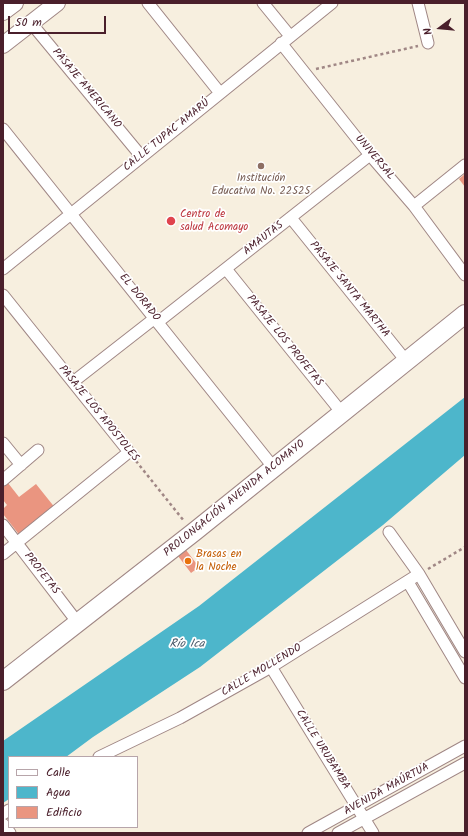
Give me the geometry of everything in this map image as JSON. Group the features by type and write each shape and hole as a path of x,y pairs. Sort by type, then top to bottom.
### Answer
{"main road":[{"name":"PROLONGACIÓN AVENIDA ACOMAYO","path":"3,681 194,532 465,314"}],"street":[{"path":"3,12 15,3"},
{"path":"3,45 57,3"},
{"path":"148,3 220,93"},
{"name":"UNIVERSAL","path":"263,3 304,72 370,155 414,206 465,274"},
{"name":"CALLE TUPAC AMARÚ","path":"3,269 332,3"},
{"path":"418,3 428,44"},
{"name":"PASAJE AMERICANO","path":"31,22 141,156"},
{"name":"EL DORADO","path":"3,130 274,468"},
{"name":"AMAUTAS","path":"73,382 226,269 370,155"},
{"path":"414,206 465,165"},
{"name":"PASAJE SANTA MARTHA","path":"291,218 407,362"},
{"name":"PASAJE LOS PROFETAS","path":"226,269 342,412"},
{"name":"PASAJE LOS APOSTOLES","path":"3,295 129,452"},
{"path":"3,443 21,464"},
{"path":"3,480 38,450"},
{"path":"3,554 129,452"},
{"name":"PROFETAS","path":"3,525 78,622"},
{"path":"389,532 419,574 465,652"},
{"name":"CALLE MOLLENDO","path":"101,756 180,718 271,667 419,574"},
{"path":"408,582 465,678"},
{"name":"CALLE URUBAMBA","path":"271,667 373,833"},
{"name":"AVENIDA MAÚRTUA","path":"308,833 465,746"},
{"name":"AVENIDA MAÚRTUA","path":"338,833 465,763"},
{"path":"3,824 10,833"}],"path":[{"path":"304,72 428,44"},
{"name":"PASAJE LOS APOSTOLES","path":"129,452 194,532"},
{"path":"419,574 465,546"}],"water":[{"name":"Río Ica","path":"465,397 465,455 383,525 200,667 93,737 67,756 8,756 8,800 3,803 3,741 199,606"}],"building":[{"path":"465,174 465,187 459,179"},
{"path":"8,483 19,497 36,484 56,509 21,537 3,514 3,509 7,505 3,500 3,487"},
{"name":"Brasas en la Noche","path":"186,550 199,567 191,573 178,556"}],"place":[{"name":"Institución Educativa No. 22525","path":"261,166"},
{"name":"Centro de salud Acomayo","path":"171,221"},
{"name":"Brasas en la Noche","path":"188,561"}]}
